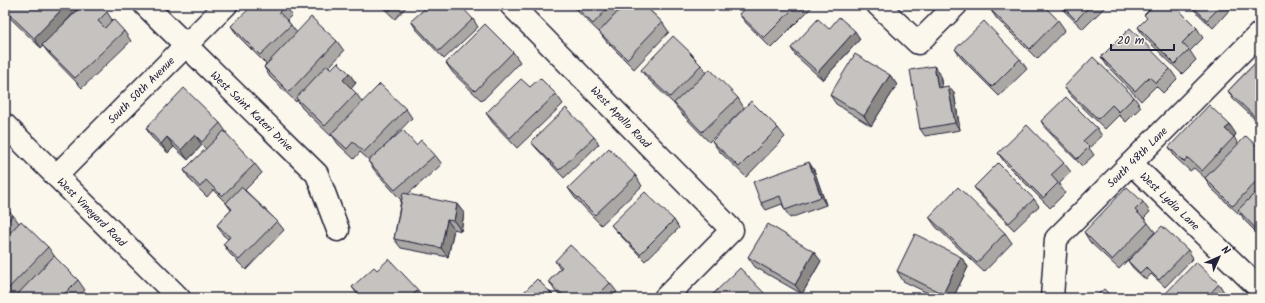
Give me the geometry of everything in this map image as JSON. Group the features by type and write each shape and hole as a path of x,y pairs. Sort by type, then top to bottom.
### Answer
{"street":[{"name":"West Saint Kateri Drive","path":"145,5 317,174 338,230"},
{"name":"South 50th Avenue","path":"56,176 226,5"},
{"name":"West Apollo Road","path":"511,5 732,230 665,298"},
{"path":"878,5 918,43 956,5"},
{"name":"South 48th Lane","path":"1052,298 1056,239 1260,33"},
{"name":"West Vineyard Road","path":"5,125 179,298"},
{"name":"West Lydia Lane","path":"1130,163 1260,289"}],"building":[{"path":"5,5 66,5 34,38 5,10"},
{"path":"83,5 100,5 107,12 98,21 105,28 113,19 124,31 75,78 42,45"},
{"path":"253,5 284,5 285,6 279,12 291,25 260,55 231,26"},
{"path":"383,5 395,5 389,11"},
{"path":"429,5 460,5 473,19 439,51 411,21"},
{"path":"574,5 611,5 593,24"},
{"path":"624,5 644,5 662,22 627,59 599,32"},
{"path":"748,5 797,5 764,38 739,14"},
{"path":"994,5 1043,5 1058,20 1030,49 990,9"},
{"path":"1061,5 1091,5 1076,20"},
{"path":"1154,5 1174,5 1197,28 1182,43 1189,50 1175,64 1138,27 1147,18 1144,15"},
{"path":"1191,5 1222,5 1207,20"},
{"path":"311,17 337,41 289,92 264,67"},
{"path":"839,17 855,31 818,72 791,48 818,19 829,29"},
{"path":"984,21 1020,59 992,87 955,49"},
{"path":"485,24 513,52 475,91 446,63"},
{"path":"1130,28 1170,69 1156,83 1149,77 1135,91 1101,57"},
{"path":"673,36 701,65 670,97 641,70"},
{"path":"855,54 890,75 864,116 830,95"},
{"path":"1093,57 1134,97 1119,112 1112,105 1098,119 1064,87"},
{"path":"1260,58 1260,113 1256,118 1228,91"},
{"path":"338,62 349,73 343,80 356,93 325,126 296,98 327,65 331,69"},
{"path":"934,66 938,88 948,86 955,123 920,129 910,70"},
{"path":"710,69 738,98 702,132 674,103"},
{"path":"540,78 556,94 510,138 486,113 521,79 530,87"},
{"path":"380,84 406,109 364,152 353,142 347,149 331,134"},
{"path":"184,88 220,123 202,142 195,135 181,150 167,137 161,144 146,128"},
{"path":"1066,97 1097,128 1083,141 1089,147 1077,159 1041,121"},
{"path":"751,101 778,128 739,167 712,141"},
{"path":"1209,105 1230,125 1225,129 1234,137 1202,171 1188,158 1184,162 1169,147"},
{"path":"566,108 594,137 559,170 531,142"},
{"path":"1260,120 1260,128 1256,124"},
{"path":"1027,125 1064,163 1051,175 1058,183 1043,198 998,153"},
{"path":"403,130 416,145 421,140 435,155 395,190 368,161"},
{"path":"224,131 255,164 222,196 206,180 200,187 184,170"},
{"path":"1246,136 1260,149 1260,156 1256,160 1260,163 1260,177 1233,206 1205,178"},
{"path":"609,148 636,176 595,215 568,188"},
{"path":"809,162 821,197 785,210 780,196 761,203 753,182"},
{"path":"998,163 1034,199 1009,223 974,187"},
{"path":"241,187 277,221 239,260 223,244 230,237 217,225 232,209 226,203"},
{"path":"958,187 1005,233 977,263 929,217"},
{"path":"1127,187 1143,202 1135,210 1148,223 1112,260 1084,232"},
{"path":"1260,188 1260,233 1238,210"},
{"path":"645,192 674,220 640,254 611,225"},
{"path":"403,193 457,204 454,221 447,220 441,248 394,239"},
{"path":"5,207 13,215 5,224"},
{"path":"21,221 48,247 5,292 5,238"},
{"path":"768,224 814,252 795,285 748,257"},
{"path":"1162,226 1188,250 1159,280 1146,267 1140,273 1128,261"},
{"path":"915,234 961,257 943,294 897,271"},
{"path":"570,245 610,283 595,298 566,298 549,281 562,267 555,261"},
{"path":"54,256 78,280 60,298 14,298"},
{"path":"389,259 418,290 410,298 362,298 352,287 374,267 377,270"},
{"path":"1196,262 1219,284 1206,298 1163,298 1162,297"},
{"path":"740,268 769,298 712,298 711,296"},
{"path":"537,279 556,298 524,298 521,295"},
{"path":"1104,289 1113,298 1094,298"}]}
